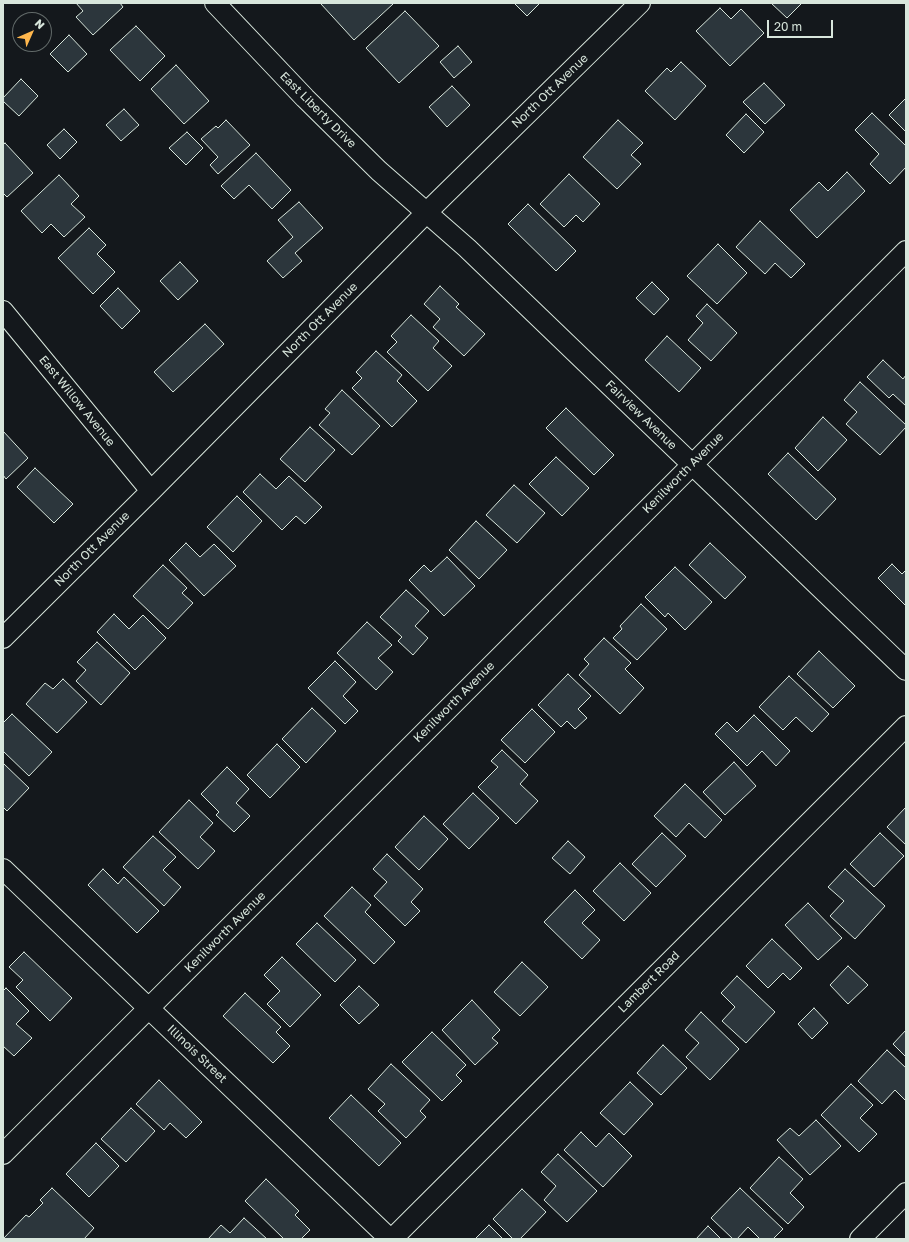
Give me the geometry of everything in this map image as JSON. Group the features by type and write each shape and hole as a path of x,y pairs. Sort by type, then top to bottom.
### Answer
{"street":[{"name":"East Liberty Drive","path":"215,3 305,98 374,166 426,212"},
{"name":"North Ott Avenue","path":"3,638 151,491 426,212 640,3"},
{"name":"Fairview Avenue","path":"426,212 467,248 906,670"},
{"name":"Kenilworth Avenue","path":"3,1154 906,251"},
{"name":"East Willow Avenue","path":"3,311 151,491"},
{"name":"Lambert Road","path":"392,1239 906,726"},
{"name":"Illinois Street","path":"3,869 392,1239"},
{"path":"860,1239 906,1193"}],"building":[{"path":"76,3 120,3 123,7 93,35 76,17 83,11"},
{"path":"514,3 540,3 527,16"},
{"path":"771,3 802,3 787,18"},
{"path":"321,4 393,4 354,40"},
{"path":"720,8 731,19 741,9 764,33 730,66 696,31"},
{"path":"405,11 439,46 399,83 366,48"},
{"path":"136,26 165,56 140,81 110,50"},
{"path":"69,35 87,54 68,72 50,54"},
{"path":"458,46 472,62 454,78 440,62"},
{"path":"681,62 706,86 675,120 645,91 667,68 671,72"},
{"path":"176,65 209,101 184,124 151,89"},
{"path":"21,79 38,96 19,116 3,101 3,98"},
{"path":"764,83 785,105 765,124 743,102"},
{"path":"452,86 470,105 447,127 429,107"},
{"path":"906,98 906,132 889,115"},
{"path":"124,109 139,125 121,141 106,125"},
{"path":"872,113 906,146 906,167 890,184 870,164 879,154 855,130"},
{"path":"746,114 764,132 744,153 726,135"},
{"path":"226,120 250,145 218,174 210,165 218,157 201,139 216,126 218,128"},
{"path":"618,120 643,143 631,155 641,164 617,189 583,157"},
{"path":"64,129 77,142 60,159 47,145"},
{"path":"187,132 203,148 186,165 169,148"},
{"path":"5,143 33,173 7,197 3,193 3,145"},
{"path":"256,153 291,190 272,209 249,185 234,199 221,186"},
{"path":"847,172 865,191 817,238 790,210 819,182 828,191"},
{"path":"569,174 600,204 583,222 576,215 564,227 540,204"},
{"path":"59,175 79,196 71,204 85,217 64,237 51,224 42,233 21,211"},
{"path":"299,202 323,228 295,253 302,261 283,278 267,261 293,237 278,220"},
{"path":"528,204 576,251 556,271 508,224"},
{"path":"760,221 805,264 791,278 775,263 765,274 736,247"},
{"path":"89,228 106,245 97,254 115,272 93,294 58,258"},
{"path":"718,244 747,273 717,304 687,276"},
{"path":"180,262 198,281 178,300 160,281"},
{"path":"652,282 669,299 654,315 636,298"},
{"path":"440,286 459,304 456,307 485,334 464,356 433,327 440,319 424,304"},
{"path":"118,288 140,311 122,329 100,306"},
{"path":"707,304 737,333 711,361 688,340 703,323 696,316"},
{"path":"411,315 439,341 433,348 452,366 428,391 387,352 397,342 391,336"},
{"path":"205,324 224,344 173,392 154,372"},
{"path":"667,336 701,368 679,392 645,360"},
{"path":"376,351 402,375 397,381 417,401 392,427 352,388 362,378 356,372"},
{"path":"883,360 903,379 906,375 906,406 893,394 889,398 867,377"},
{"path":"860,382 906,425 906,427 880,455 846,424 857,412 844,400"},
{"path":"342,390 380,426 352,455 319,425 330,413 325,409"},
{"path":"566,408 614,455 594,475 546,428"},
{"path":"823,417 847,440 818,471 795,448"},
{"path":"310,427 335,450 305,482 280,459"},
{"path":"3,431 28,458 6,479 3,475"},
{"path":"788,453 836,499 816,520 768,474"},
{"path":"556,457 589,488 562,516 529,484"},
{"path":"35,468 73,504 54,523 17,487"},
{"path":"260,474 276,489 289,476 322,507 305,524 296,516 282,530 243,492"},
{"path":"514,485 545,513 517,543 486,515"},
{"path":"237,496 262,521 233,552 207,527"},
{"path":"476,521 507,550 479,579 449,550"},
{"path":"186,543 200,557 214,544 236,566 204,596 169,560"},
{"path":"710,543 746,577 725,599 689,565"},
{"path":"447,557 475,586 444,616 409,580 424,565 431,572"},
{"path":"892,564 902,574 906,570 906,606 878,578"},
{"path":"163,565 187,588 182,593 193,603 168,629 133,596"},
{"path":"675,567 712,602 685,630 668,613 665,617 645,597"},
{"path":"406,590 429,611 415,626 428,638 413,655 398,641 402,637 380,617"},
{"path":"641,604 667,629 637,660 613,638 622,629 620,626"},
{"path":"114,614 129,629 143,615 166,638 135,670 97,632"},
{"path":"367,622 392,645 378,658 393,672 376,690 337,653"},
{"path":"604,638 631,663 625,669 644,688 620,714 579,675 589,664 584,659"},
{"path":"97,642 130,673 101,705 76,681 86,670 77,662"},
{"path":"819,651 855,686 833,708 797,674"},
{"path":"335,661 356,682 343,696 358,711 345,724 308,688"},
{"path":"568,674 591,696 578,709 587,718 575,729 567,721 561,727 538,705"},
{"path":"789,676 829,714 812,732 796,717 783,730 759,707"},
{"path":"63,679 87,702 57,733 26,704 45,683 53,689"},
{"path":"312,708 336,731 306,763 282,739"},
{"path":"532,709 555,732 525,763 501,740"},
{"path":"12,714 52,752 29,776 3,751 3,723"},
{"path":"754,715 790,751 776,766 762,751 747,766 715,734 727,722 737,732"},
{"path":"277,744 300,767 270,798 247,775"},
{"path":"502,750 528,775 520,784 538,801 516,824 478,787 498,767 491,761"},
{"path":"734,762 756,786 725,815 703,792"},
{"path":"3,763 29,788 7,811 3,807"},
{"path":"227,767 249,789 236,803 250,816 234,832 216,815 219,812 201,794"},
{"path":"685,784 722,820 705,838 689,823 676,837 654,816"},
{"path":"473,793 499,818 469,849 443,824"},
{"path":"189,800 213,823 200,837 215,851 198,869 159,832"},
{"path":"906,807 906,845 887,827"},
{"path":"424,816 448,839 419,870 395,847"},
{"path":"662,833 686,856 656,887 632,864"},
{"path":"880,833 904,856 874,887 850,864"},
{"path":"153,836 176,857 163,870 181,887 164,906 123,867"},
{"path":"568,841 585,857 570,874 552,858"},
{"path":"387,854 423,889 411,902 420,911 405,926 374,896 387,882 373,869"},
{"path":"620,863 651,893 624,921 593,891"},
{"path":"103,869 118,884 124,877 159,911 137,933 88,885"},
{"path":"845,869 885,906 855,939 830,916 844,901 828,887"},
{"path":"352,887 371,905 365,912 395,942 374,964 324,916"},
{"path":"575,890 595,910 582,923 600,940 582,959 544,922"},
{"path":"808,903 842,938 818,960 785,925"},
{"path":"317,923 356,960 335,982 296,944"},
{"path":"772,939 802,968 790,980 783,973 768,988 746,966"},
{"path":"24,952 72,998 50,1021 16,987 23,980 9,967"},
{"path":"282,957 321,995 290,1027 267,1004 280,991 264,975"},
{"path":"522,962 548,987 520,1016 494,992"},
{"path":"848,966 868,985 848,1004 830,985"},
{"path":"737,976 775,1012 746,1043 722,1021 735,1007 721,993"},
{"path":"359,986 379,1005 359,1024 340,1005"},
{"path":"6,988 29,1011 16,1024 32,1038 14,1056 3,1046 3,991"},
{"path":"245,993 281,1027 276,1032 290,1046 273,1063 223,1016"},
{"path":"472,1000 500,1030 492,1038 498,1043 475,1065 442,1030"},
{"path":"814,1008 828,1023 812,1039 798,1024"},
{"path":"701,1012 739,1049 710,1080 686,1057 699,1043 685,1030"},
{"path":"906,1030 906,1057 893,1044"},
{"path":"432,1032 466,1065 456,1075 462,1081 442,1101 402,1062"},
{"path":"663,1045 687,1068 661,1095 637,1073"},
{"path":"887,1050 906,1068 906,1101 895,1090 882,1104 858,1081"},
{"path":"391,1064 430,1100 420,1111 426,1117 406,1138 378,1111 385,1104 368,1089"},
{"path":"159,1080 202,1122 186,1138 170,1123 164,1130 136,1104"},
{"path":"630,1082 653,1104 624,1135 600,1113"},
{"path":"851,1084 873,1105 860,1118 877,1134 859,1152 821,1115"},
{"path":"351,1095 401,1143 379,1166 329,1118"},
{"path":"131,1108 155,1131 126,1162 101,1139"},
{"path":"816,1120 841,1146 810,1175 777,1140 790,1128 799,1136"},
{"path":"581,1132 596,1147 609,1133 632,1156 603,1187 564,1150"},
{"path":"96,1143 119,1166 89,1197 66,1174"},
{"path":"558,1154 597,1191 567,1222 544,1200 556,1186 541,1172"},
{"path":"779,1157 803,1179 790,1193 804,1207 788,1224 750,1188"},
{"path":"266,1179 299,1211 295,1215 310,1230 301,1239 284,1239 245,1201"},
{"path":"52,1188 94,1228 84,1239 3,1239 26,1215 29,1217 43,1203 40,1200"},
{"path":"740,1188 783,1229 773,1239 760,1239 748,1227 737,1239 733,1239 711,1218"},
{"path":"522,1189 546,1212 520,1239 513,1239 493,1219"},
{"path":"244,1218 267,1239 208,1239 221,1225 230,1233"},
{"path":"489,1225 503,1239 475,1239"},
{"path":"708,1226 721,1239 696,1239"}]}
